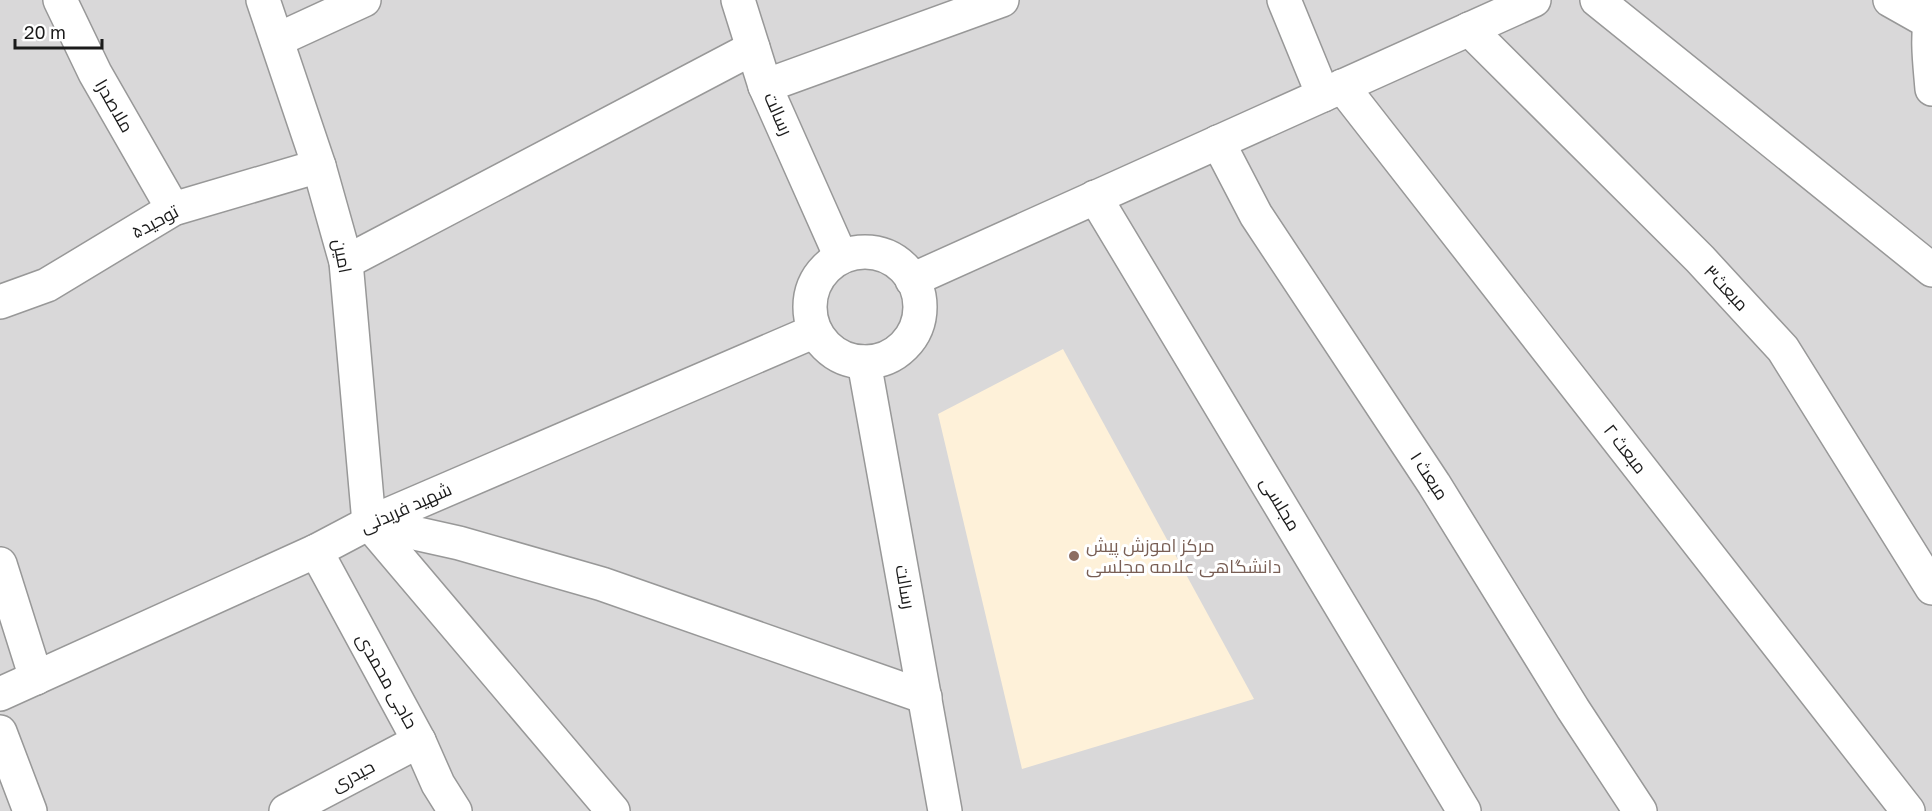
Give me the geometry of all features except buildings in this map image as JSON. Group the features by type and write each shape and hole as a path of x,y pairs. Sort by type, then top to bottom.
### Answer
{"street":[{"name":"ملاصدرا","path":"60,0 95,74 173,209"},
{"name":"امین","path":"263,0 320,166 346,261 369,523"},
{"path":"277,40 364,0"},
{"name":"رسالت","path":"738,0 765,86 841,257"},
{"path":"765,86 1002,0"},
{"name":"مبعث ۲","path":"1284,0 1333,90 1908,811"},
{"path":"912,280 1534,0"},
{"path":"1597,0 1932,270"},
{"path":"1890,0 1931,17 1931,71"},
{"name":"مبعث۳","path":"1469,29 1700,259 1783,349 1932,588"},
{"path":"346,261 753,48"},
{"name":"مبعث ۱","path":"1218,142 1256,215 1434,484 1567,699 1640,811"},
{"name":"توحید۵","path":"0,302 47,285 173,209 320,166"},
{"name":"مجلسی","path":"1095,197 1464,811"},
{"path":"873,252 889,257 902,266 912,280 919,297 919,317 912,335 900,349 883,359 864,362 849,360 835,354 815,331 810,314 811,297 816,281 827,267 841,257 873,252"},
{"name":"شهید فریدنی","path":"0,694 316,551 369,523 815,331"},
{"name":"رسالت","path":"864,362 945,811"},
{"path":"369,523 459,543 602,584 925,697"},
{"path":"369,523 613,811"},
{"name":"حاجی محمدی","path":"316,551 419,741 438,784 455,811"},
{"path":"0,564 36,678"},
{"path":"0,732 30,811"},
{"name":"حیدری","path":"286,811 419,741"}],"shaded area":[{"path":"0,0 1932,0 1932,811 0,811"},
{"name":"مرکز اموزش پیش دانشگاهی علامه مجلسی","path":"1063,349 1254,699 1022,769 938,414"}],"place":[{"name":"مرکز اموزش پیش دانشگاهی علامه مجلسی","path":"1074,556"}]}
